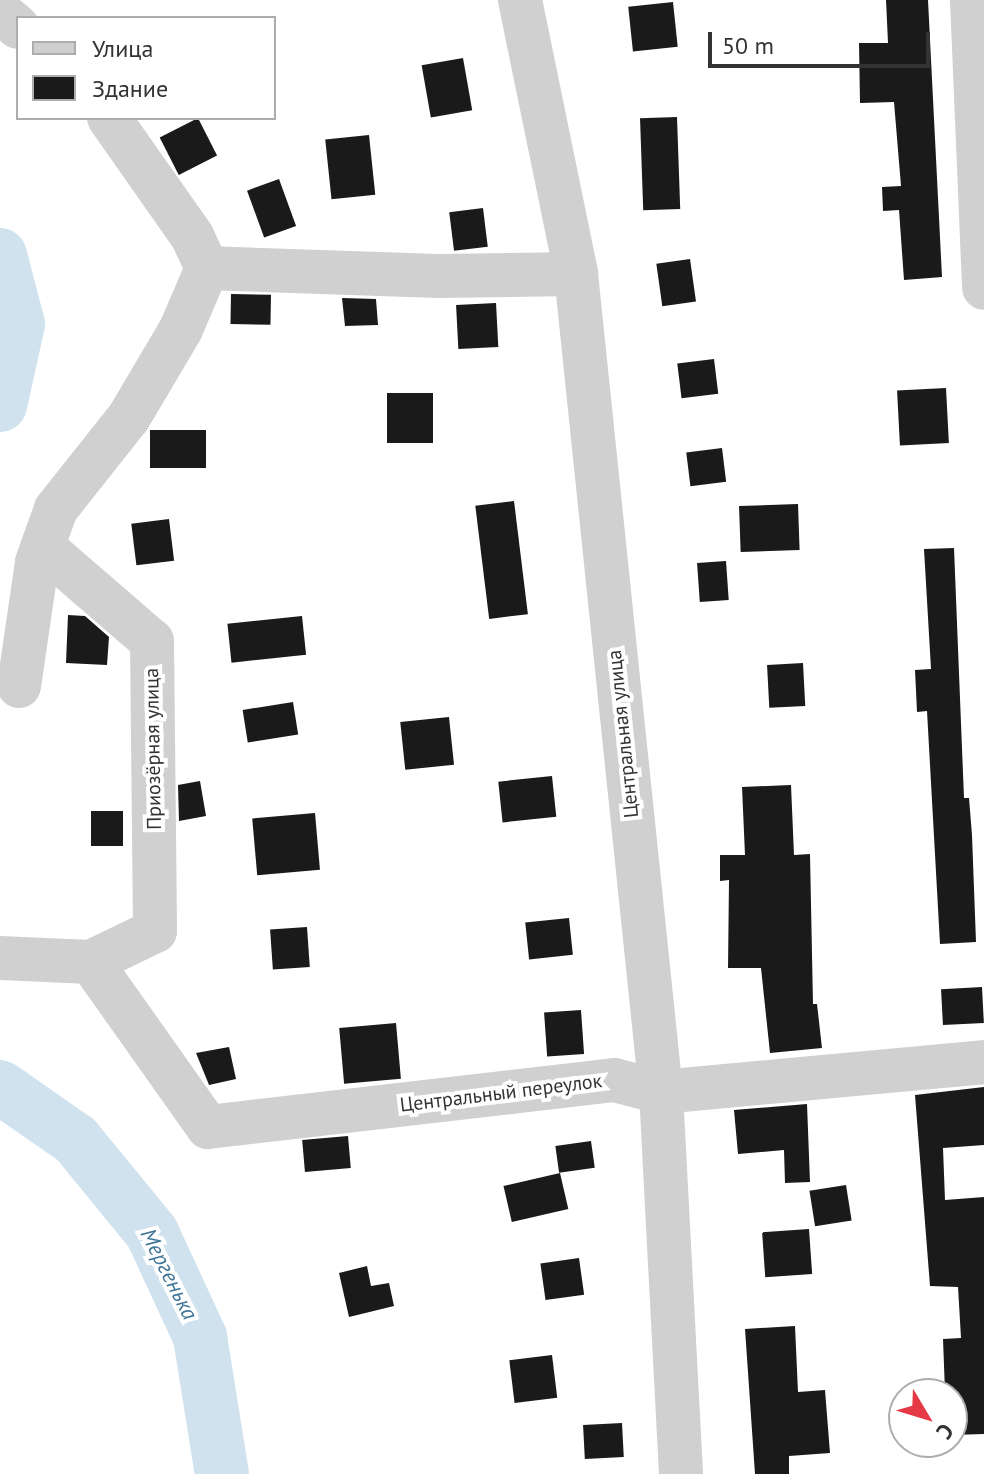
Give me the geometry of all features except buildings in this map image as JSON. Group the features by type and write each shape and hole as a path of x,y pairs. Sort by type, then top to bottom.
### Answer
{"street":[{"name":"Центральная улица","path":"520,0 576,274 661,1092 681,1474"},
{"path":"972,0 984,288"},
{"path":"0,12 16,25"},
{"path":"19,686 43,547 56,509 129,417 181,329 207,268 192,236 110,120"},
{"path":"207,268 439,276 576,274"},
{"name":"Приозёрная улица","path":"0,958 91,962 155,931 152,641 43,547"},
{"name":"Центральный переулок","path":"91,962 208,1127 614,1080 661,1092 984,1062"}],"waterway":[{"name":"Мергенька","path":"0,255 18,324 0,405"},
{"name":"Мергенька","path":"0,1087 76,1140 152,1233 200,1337 222,1474"}]}
